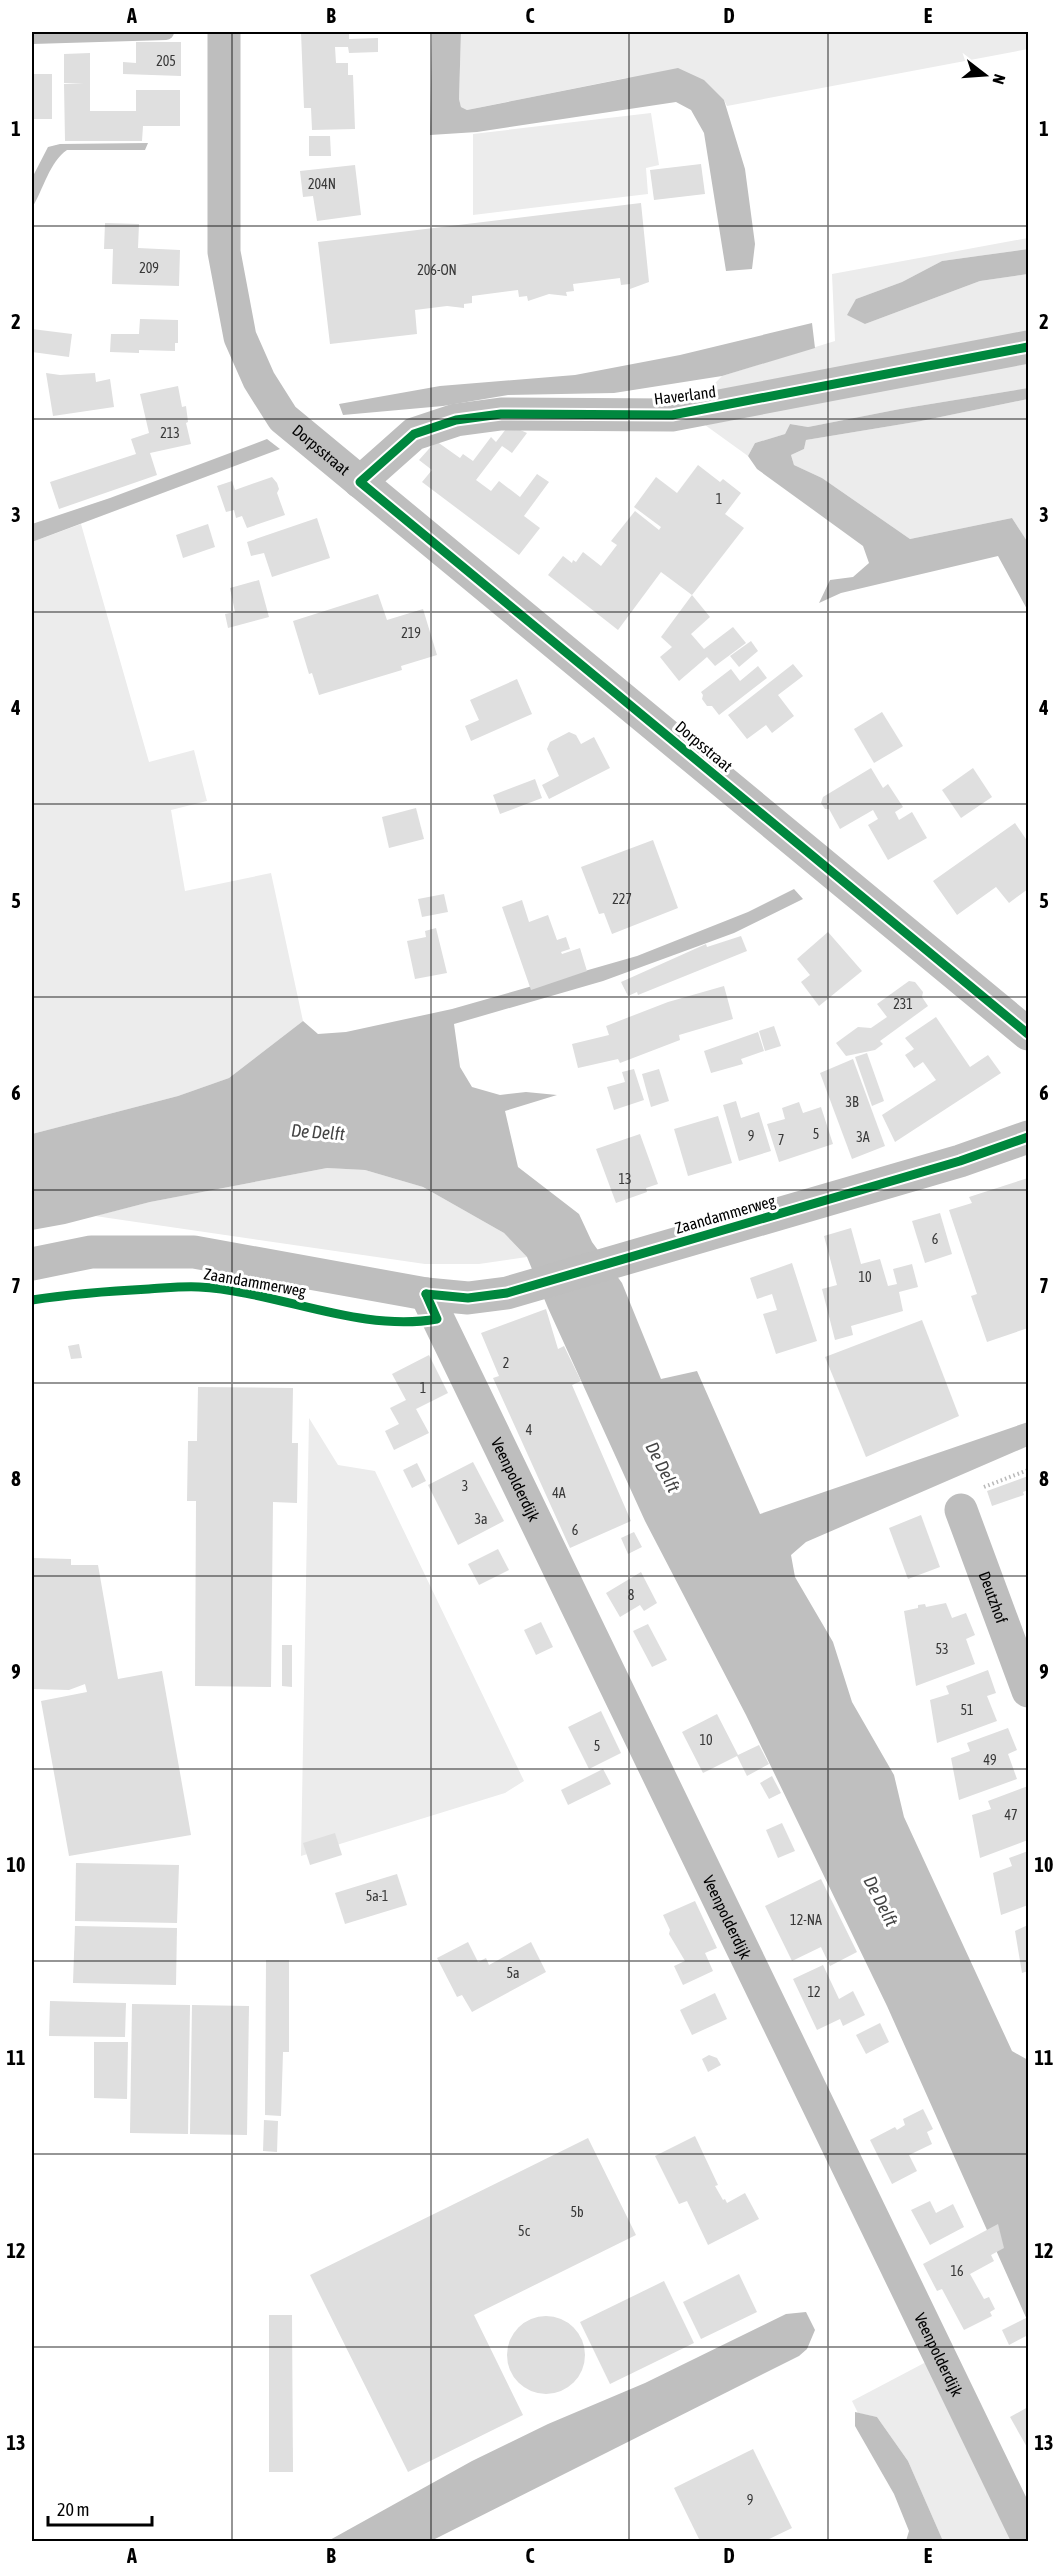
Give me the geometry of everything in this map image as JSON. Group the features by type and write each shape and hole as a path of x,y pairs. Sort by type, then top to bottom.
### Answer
{"street":[{"name":"Dorpsstraat","path":"224,32 224,252 240,337 259,380 283,418 1029,1034"},
{"name":"Haverland","path":"360,482 414,434 456,420 501,414 672,415 1029,347"},
{"name":"Zaandammerweg","path":"32,1264 91,1252 194,1252 426,1294 468,1298 507,1293 960,1161 1029,1137"},
{"name":"Veenpolderdijk","path":"426,1294 1029,2538"},
{"name":"Deutzhof","path":"961,1510 1028,1686"}],"lane":[{"path":"32,36 166,32"}],"path":[{"path":"961,1510 967,1493 1029,1470"}],"shaded area":[{"path":"461,32 1028,32 1028,49 727,106 724,100 626,78 467,110 461,107 459,99"},
{"path":"651,113 659,165 646,168 648,194 473,215 473,134"},
{"path":"1028,238 1028,249 942,261 902,282 856,299 865,324 980,281 1028,274 1028,388 808,427 790,424 785,434 755,443 748,456 687,412 722,376 835,341 832,274"},
{"path":"1028,399 1028,566 1027,541 1012,518 910,539 822,478 794,465 791,455 804,449 806,440 921,421"},
{"path":"81,524 149,762 194,750 207,801 171,810 185,891 271,873 303,1021 229,1078 178,1096 32,1134 32,542"},
{"path":"327,1168 365,1170 423,1187 504,1233 527,1257 479,1264 425,1264 95,1216 150,1202"},
{"path":"309,1418 338,1465 375,1471 524,1781 505,1793 301,1856"},
{"path":"928,2361 1018,2541 943,2541 908,2461 877,2417 858,2413 852,2401"}],"water":[{"path":"432,32 461,32 459,99 461,107 467,110 678,68 704,80 724,100 745,169 755,244 752,269 726,271 704,133 691,110 676,102 477,132 430,135"},
{"path":"148,143 145,150 67,150 51,168 32,208 32,178 48,147 60,144"},
{"path":"1028,249 1028,274 980,281 865,324 847,315 856,299 902,282 942,261"},
{"path":"812,323 815,348 722,376 614,393 508,395 443,406 343,415 339,404 440,386 575,375 680,355"},
{"path":"1028,388 1028,399 921,421 806,440 804,449 791,455 794,465 822,478 910,539 1012,518 1027,541 1028,611 998,556 841,593 819,603 830,580 853,577 869,563 863,546 757,469 748,456 755,443 785,434 790,424 808,427"},
{"path":"267,439 280,449 32,542 32,524 110,498"},
{"name":"De Delft","path":"794,889 803,899 734,933 603,981 454,1024 460,1067 472,1087 500,1095 526,1092 557,1095 505,1111 518,1167 579,1214 592,1242 622,1283 661,1379 697,1371 760,1514 1028,1422 1028,1446 806,1542 791,1555 795,1577 833,1642 852,1702 894,1775 904,1817 1012,2051 1028,2060 1028,2322 887,2006 746,1715 645,1521 527,1257 504,1233 423,1187 365,1170 327,1168 150,1202 32,1230 32,1134 178,1096 229,1078 303,1021 318,1034 346,1032 452,1009 637,956 748,912"},
{"path":"806,2312 815,2330 807,2349 799,2356 431,2541 328,2541 472,2461 548,2424 645,2383 786,2314"},
{"path":"855,2412 877,2417 908,2461 943,2541 906,2541 909,2531 894,2494 855,2426"}],"building":[{"path":"301,32 349,32 349,39 378,38 378,52 349,53 348,47 335,47 336,63 348,63 348,75 353,75 355,129 312,130 311,108 304,108"},
{"path":"136,42 181,42 181,76 123,74 123,62 136,63"},
{"path":"90,53 90,111 136,111 136,90 180,90 180,126 143,126 142,141 65,141 64,84 84,83 64,83 64,54"},
{"path":"32,74 52,74 52,119 32,119"},
{"path":"309,136 330,136 331,156 309,156"},
{"path":"701,164 705,194 654,200 650,170"},
{"path":"355,165 361,215 317,221 313,196 303,197 300,171"},
{"path":"641,203 649,282 630,289 630,284 621,285 620,278 573,284 574,291 566,292 567,296 549,294 528,301 527,296 519,297 518,290 472,296 472,303 464,304 464,308 447,306 415,310 417,334 330,344 318,242"},
{"path":"105,223 139,224 138,248 180,250 179,286 112,284 113,249 104,249"},
{"path":"140,319 178,320 178,343 175,343 175,351 110,352 111,334 139,334"},
{"path":"32,329 72,334 69,357 32,352"},
{"path":"46,373 60,375 95,373 96,382 110,379 114,407 53,416"},
{"path":"178,386 182,407 186,406 188,422 186,423 191,444 150,453 157,475 59,509 50,482 136,454 131,439 149,433 140,394"},
{"path":"509,425 527,433 512,453 502,446 476,480 491,491 499,481 520,497 537,474 549,482 524,516 540,528 519,555 422,482 432,470 419,460 436,441 460,458 463,454 473,461 491,437 496,442"},
{"path":"698,465 720,482 723,479 741,493 725,514 744,528 692,595 661,572 618,630 548,575 563,556 572,563 573,560 576,562 583,552 601,566 617,545 611,541 635,511 659,530 661,527 634,507 656,477 677,493"},
{"path":"272,477 277,483 279,489 277,493 285,515 247,528 242,516 236,518 234,510 226,512 217,486 232,481 235,490"},
{"path":"317,518 330,558 272,577 264,553 251,556 247,542"},
{"path":"208,524 215,547 183,558 176,535"},
{"path":"259,580 269,617 228,628 225,614 235,612 230,588"},
{"path":"378,594 387,620 423,609 437,655 401,666 402,670 319,695 312,673 309,674 293,621"},
{"path":"692,595 710,617 691,634 704,649 733,627 746,643 715,666 707,657 679,681 660,657 672,647 661,637"},
{"path":"751,641 758,651 739,667 730,656"},
{"path":"793,664 803,676 778,695 794,716 772,733 766,725 747,739 728,715"},
{"path":"758,666 767,678 719,715 702,699 701,692 731,669 740,681"},
{"path":"517,679 532,714 471,741 465,726 479,720 470,700"},
{"path":"882,712 903,746 874,763 854,729"},
{"path":"569,732 576,735 581,744 594,737 610,768 549,799 542,785 559,776 547,749 550,742"},
{"path":"871,768 883,788 888,784 903,807 895,812 899,820 912,812 927,838 888,860 868,825 878,819 873,810 840,829 829,809 825,809 821,803 823,797"},
{"path":"973,768 992,797 961,818 942,790"},
{"path":"535,779 542,798 500,814 493,795"},
{"path":"416,808 424,839 389,848 382,817"},
{"path":"1015,823 1028,842 1028,889 1009,903 996,887 957,915 933,881"},
{"path":"653,840 678,908 612,934 604,913 599,914 581,867"},
{"path":"444,894 448,912 422,917 418,899"},
{"path":"522,900 529,922 548,915 557,940 566,937 570,949 561,952 562,954 580,948 587,971 531,990 502,907"},
{"path":"436,928 447,973 415,979 407,941 426,937 425,931"},
{"path":"828,932 862,971 819,1006 801,982 810,975 797,959"},
{"path":"741,936 747,951 638,995 637,992 628,996 621,982 706,944 707,947"},
{"path":"909,981 915,982 923,992 922,997 928,1006 880,1041 883,1044 875,1050 846,1056 836,1043 858,1027 871,1028 887,1017 877,1004"},
{"path":"724,986 733,1019 679,1035 680,1040 620,1063 618,1059 578,1068 572,1044 609,1035 606,1026 668,1002"},
{"path":"936,1017 970,1067 988,1055 1001,1073 895,1142 882,1115 936,1080 923,1062 914,1068 905,1055 914,1049 905,1038"},
{"path":"774,1026 781,1046 765,1051 759,1031"},
{"path":"758,1032 764,1051 741,1059 743,1064 711,1073 704,1051"},
{"path":"867,1053 884,1101 872,1106 855,1057"},
{"path":"853,1059 885,1146 852,1159 820,1073"},
{"path":"634,1069 644,1100 614,1110 607,1087 625,1082 622,1072"},
{"path":"659,1069 669,1101 651,1107 642,1074"},
{"path":"736,1101 741,1118 759,1112 771,1151 739,1161 723,1105"},
{"path":"799,1102 803,1113 821,1107 833,1144 779,1162 767,1124 785,1119 782,1108"},
{"path":"718,1116 732,1163 688,1176 674,1129"},
{"path":"640,1134 658,1184 646,1188 647,1192 616,1203 596,1149"},
{"path":"1028,1178 1028,1328 987,1342 971,1296 977,1294 949,1210 972,1203 969,1197"},
{"path":"940,1213 952,1254 925,1263 912,1221"},
{"path":"851,1228 861,1264 880,1259 888,1286 897,1284 893,1269 912,1264 918,1287 899,1292 903,1311 851,1326 853,1335 835,1340 822,1289 837,1285 824,1236"},
{"path":"792,1263 817,1341 776,1354 763,1314 777,1310 772,1294 757,1299 750,1278"},
{"path":"546,1309 558,1349 564,1346 581,1381 572,1385 631,1521 570,1548 493,1378 499,1376 481,1333"},
{"path":"922,1320 959,1416 866,1457 825,1357"},
{"path":"79,1344 82,1358 71,1359 68,1346"},
{"path":"429,1355 448,1393 416,1409 429,1433 394,1450 385,1431 399,1424 390,1408 406,1400 392,1374"},
{"path":"198,1387 293,1388 292,1443 298,1443 297,1503 273,1502 271,1687 195,1686 196,1501 187,1501 188,1441 197,1441"},
{"path":"473,1462 504,1521 458,1545 428,1485"},
{"path":"417,1463 426,1481 412,1488 403,1470"},
{"path":"1028,1476 1028,1490 1023,1492 1024,1495 992,1506 987,1491"},
{"path":"921,1515 940,1567 908,1579 889,1528"},
{"path":"634,1532 642,1547 628,1554 621,1538"},
{"path":"498,1549 509,1570 479,1585 468,1564"},
{"path":"32,1558 71,1559 71,1565 98,1565 118,1679 162,1671 191,1835 69,1856 41,1701 87,1692 85,1684 69,1690 32,1689"},
{"path":"641,1572 657,1603 644,1611 640,1605 620,1617 606,1593"},
{"path":"946,1603 952,1618 966,1613 975,1635 966,1639 975,1664 916,1686 904,1611 918,1608 918,1605 925,1604 926,1607"},
{"path":"541,1622 553,1647 536,1655 524,1630"},
{"path":"648,1624 667,1660 652,1667 633,1631"},
{"path":"282,1645 292,1645 292,1687 282,1686"},
{"path":"988,1670 996,1693 987,1696 997,1721 937,1743 930,1700 949,1694 946,1686"},
{"path":"601,1711 621,1753 589,1769 568,1727"},
{"path":"717,1714 738,1755 759,1745 769,1764 747,1776 737,1756 703,1773 682,1732"},
{"path":"1008,1728 1017,1750 1008,1754 1017,1779 959,1800 951,1758 970,1751 967,1743"},
{"path":"603,1769 611,1784 568,1805 561,1790"},
{"path":"772,1776 781,1793 769,1799 760,1783"},
{"path":"1028,1786 1028,1840 980,1858 972,1815 991,1809 988,1801"},
{"path":"782,1823 795,1851 778,1858 766,1830"},
{"path":"335,1833 342,1855 310,1865 303,1843"},
{"path":"1028,1851 1028,1905 1001,1915 993,1873 1012,1866 1009,1858"},
{"path":"76,1863 179,1865 177,1923 75,1921"},
{"path":"397,1874 407,1905 345,1924 335,1893"},
{"path":"821,1879 857,1952 830,1966 821,1947 792,1961 765,1906"},
{"path":"695,1901 717,1948 705,1953 713,1971 683,1985 674,1966 685,1961 669,1934 670,1930 663,1915"},
{"path":"1028,1925 1028,1971 1022,1973 1015,1931"},
{"path":"75,1926 177,1928 176,1985 73,1983"},
{"path":"468,1942 478,1962 486,1958 489,1965 531,1942 546,1972 472,2012 462,1995 457,1997 437,1958"},
{"path":"266,1960 289,1960 289,2052 283,2052 281,2116 265,2115"},
{"path":"823,1965 839,1999 853,1991 865,2015 843,2026 840,2019 817,2030 793,1979"},
{"path":"715,1993 727,2019 692,2035 680,2010"},
{"path":"50,2001 126,2003 125,2037 49,2036"},
{"path":"132,2004 190,2005 188,2134 130,2133"},
{"path":"192,2005 249,2006 247,2135 190,2134"},
{"path":"880,2023 889,2042 866,2054 856,2035"},
{"path":"94,2042 128,2042 127,2099 94,2098"},
{"path":"709,2055 717,2058 721,2065 708,2072 702,2059"},
{"path":"923,2109 933,2129 927,2132 932,2144 909,2155 917,2171 892,2184 870,2140 895,2127 897,2130 905,2125 903,2119"},
{"path":"264,2120 278,2121 277,2152 263,2151"},
{"path":"695,2136 723,2200 725,2199 727,2203 745,2193 759,2219 708,2245 687,2201 679,2204 655,2156"},
{"path":"588,2138 636,2235 474,2315 523,2415 408,2472 310,2275"},
{"path":"930,2201 936,2213 953,2204 964,2227 930,2245 911,2210"},
{"path":"998,2224 1004,2248 991,2255 994,2261 970,2274 984,2299 989,2297 995,2309 990,2312 992,2316 964,2330 942,2289 937,2291 923,2264"},
{"path":"739,2274 757,2312 701,2339 683,2302"},
{"path":"664,2281 694,2343 610,2384 580,2322"},
{"path":"269,2315 292,2315 293,2472 269,2472"},
{"path":"538,2316 554,2316 568,2322 579,2333 585,2347 585,2363 579,2377 568,2388 554,2394 538,2394 524,2388 513,2377 507,2363 507,2347 513,2333 524,2322"},
{"path":"1028,2317 1028,2335 1009,2345 1002,2330"},
{"path":"1028,2407 1028,2449 1010,2417"},
{"path":"753,2449 792,2528 765,2541 700,2541 674,2488"}],"cycle path":[{"path":"1028,347 672,415 501,414 456,420 414,434 360,482 1028,1034"},
{"path":"426,1294 468,1298 507,1293 960,1161 1028,1137"},
{"path":"32,1300 105,1292 199,1287 228,1290 348,1316 408,1322 437,1319 426,1294"}]}
